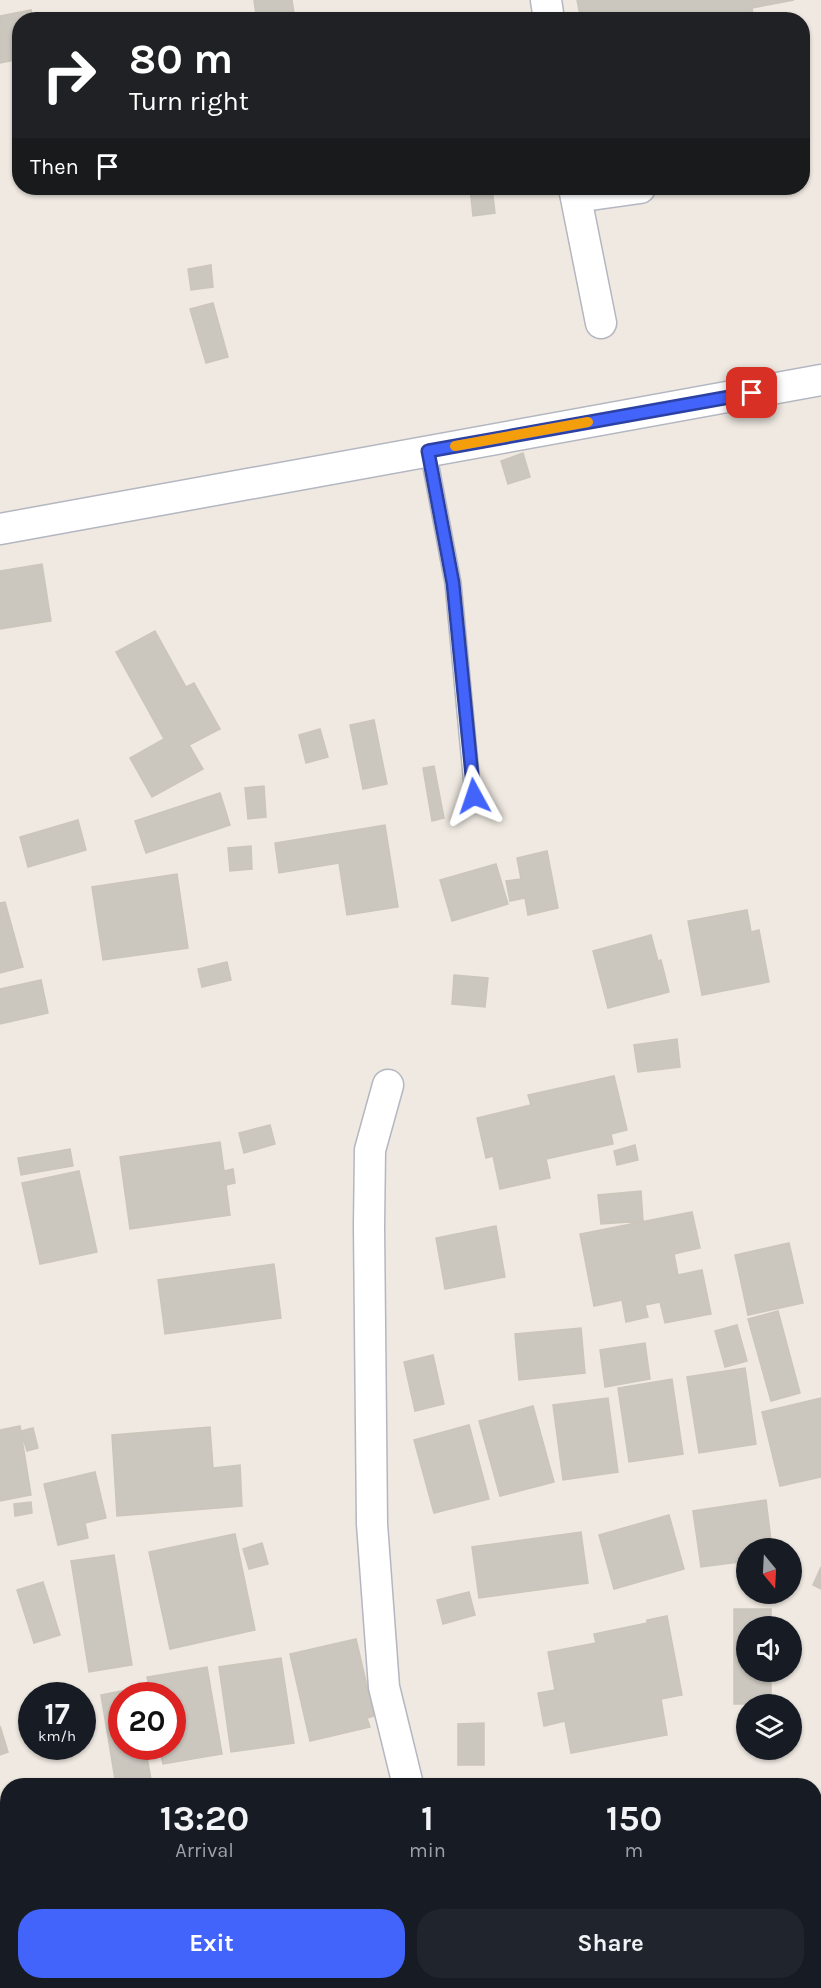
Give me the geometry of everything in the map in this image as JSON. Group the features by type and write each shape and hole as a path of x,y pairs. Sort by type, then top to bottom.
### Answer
{"street":[{"path":"576,195 601,323"},
{"path":"0,529 821,380"},
{"path":"388,1085 370,1150 372,1524 384,1687 406,1778"}],"lane":[{"path":"428,451 453,583 474,796"}],"building":[{"path":"292,0 294,12 256,12 254,1"},
{"path":"577,0 794,0 752,8 753,12 579,12"},
{"path":"12,14 12,61 0,63 0,16"},
{"path":"471,195 493,195 495,213 473,216"},
{"path":"211,265 213,287 191,290 188,269"},
{"path":"213,303 228,357 206,363 190,309"},
{"path":"523,453 530,477 508,484 501,461"},
{"path":"42,564 51,621 0,629 0,571"},
{"path":"155,631 186,687 194,683 220,729 189,745 203,769 152,797 130,758 164,739 116,652"},
{"path":"374,720 387,784 363,789 350,725"},
{"path":"320,729 328,757 306,763 299,735"},
{"path":"434,766 444,818 432,821 423,768"},
{"path":"264,786 266,817 248,819 245,788"},
{"path":"220,793 230,825 146,853 135,821"},
{"path":"78,820 86,850 28,867 20,837"},
{"path":"385,825 398,907 347,915 339,863 279,873 275,843"},
{"path":"251,846 252,869 230,871 228,848"},
{"path":"547,851 558,908 528,915 525,898 510,901 506,881 521,879 517,858"},
{"path":"496,864 508,904 452,921 440,880"},
{"path":"177,874 188,948 103,960 92,887"},
{"path":"5,902 23,967 0,973 0,903"},
{"path":"747,910 751,932 759,930 769,982 702,995 688,921"},
{"path":"651,935 658,961 661,960 669,992 608,1008 593,951"},
{"path":"227,962 231,980 202,987 198,969"},
{"path":"454,975 488,978 485,1007 452,1004"},
{"path":"41,980 48,1013 0,1024 0,989"},
{"path":"677,1039 680,1067 638,1072 634,1045"},
{"path":"614,1076 627,1130 611,1134 613,1144 546,1159 550,1178 500,1189 493,1156 486,1158 477,1118 531,1105 528,1095"},
{"path":"270,1125 275,1144 244,1153 239,1133"},
{"path":"220,1142 224,1171 233,1169 235,1183 226,1185 230,1215 130,1229 120,1157"},
{"path":"635,1145 638,1160 617,1165 614,1151"},
{"path":"70,1149 73,1166 21,1175 18,1158"},
{"path":"79,1171 97,1252 40,1264 22,1183"},
{"path":"641,1191 643,1221 601,1224 598,1195"},
{"path":"692,1212 700,1248 674,1254 678,1275 702,1270 711,1314 665,1323 660,1302 645,1305 648,1317 626,1322 622,1300 594,1306 580,1234"},
{"path":"496,1226 505,1277 445,1289 436,1238"},
{"path":"789,1243 803,1303 748,1315 735,1255"},
{"path":"274,1264 281,1318 165,1334 158,1280"},
{"path":"778,1311 800,1393 771,1401 748,1319"},
{"path":"737,1325 747,1361 725,1367 715,1331"},
{"path":"581,1328 585,1373 519,1380 515,1334"},
{"path":"645,1343 650,1379 605,1387 600,1350"},
{"path":"433,1355 444,1404 415,1411 404,1362"},
{"path":"745,1368 756,1444 699,1453 687,1377"},
{"path":"672,1379 683,1454 629,1462 618,1388"},
{"path":"608,1398 618,1472 563,1480 553,1405"},
{"path":"821,1398 821,1477 780,1486 762,1412"},
{"path":"533,1406 554,1482 500,1496 479,1421"},
{"path":"469,1425 489,1499 434,1513 414,1440"},
{"path":"20,1426 31,1495 0,1501 0,1430"},
{"path":"210,1427 213,1468 240,1465 242,1506 117,1516 112,1435"},
{"path":"33,1428 38,1448 27,1451 21,1431"},
{"path":"95,1472 106,1518 85,1523 88,1538 58,1545 44,1484"},
{"path":"766,1500 771,1538 736,1538 736,1562 701,1567 693,1511"},
{"path":"31,1502 32,1513 15,1516 14,1504"},
{"path":"669,1515 684,1569 614,1589 599,1535"},
{"path":"581,1532 588,1583 479,1598 472,1547"},
{"path":"235,1534 255,1630 170,1649 149,1552"},
{"path":"262,1543 268,1564 249,1569 243,1549"},
{"path":"114,1555 132,1665 89,1672 71,1561"},
{"path":"821,1567 821,1589 813,1585"},
{"path":"43,1582 60,1635 34,1643 17,1590"},
{"path":"469,1592 475,1615 443,1624 437,1600"},
{"path":"734,1609 771,1609 771,1616 736,1616 736,1682 771,1682 771,1694 736,1694 736,1704 734,1704"},
{"path":"667,1616 682,1695 661,1699 667,1735 571,1753 565,1721 544,1726 538,1693 555,1690 548,1652 596,1643 594,1634 647,1623 647,1620"},
{"path":"356,1639 374,1716 367,1718 370,1727 310,1741 290,1654"},
{"path":"281,1658 294,1743 231,1752 219,1667"},
{"path":"207,1667 222,1754 163,1764 162,1760 186,1760 186,1682 148,1682 147,1677"},
{"path":"108,1694 108,1737 101,1695"},
{"path":"484,1723 484,1765 458,1765 458,1724"},
{"path":"0,1726 8,1752 0,1755"},
{"path":"112,1760 148,1760 151,1778 115,1778"}],"slow traffic":[{"path":"455,446 588,422"}],"route":[{"path":"474,796 453,583 428,451 752,393"}]}
